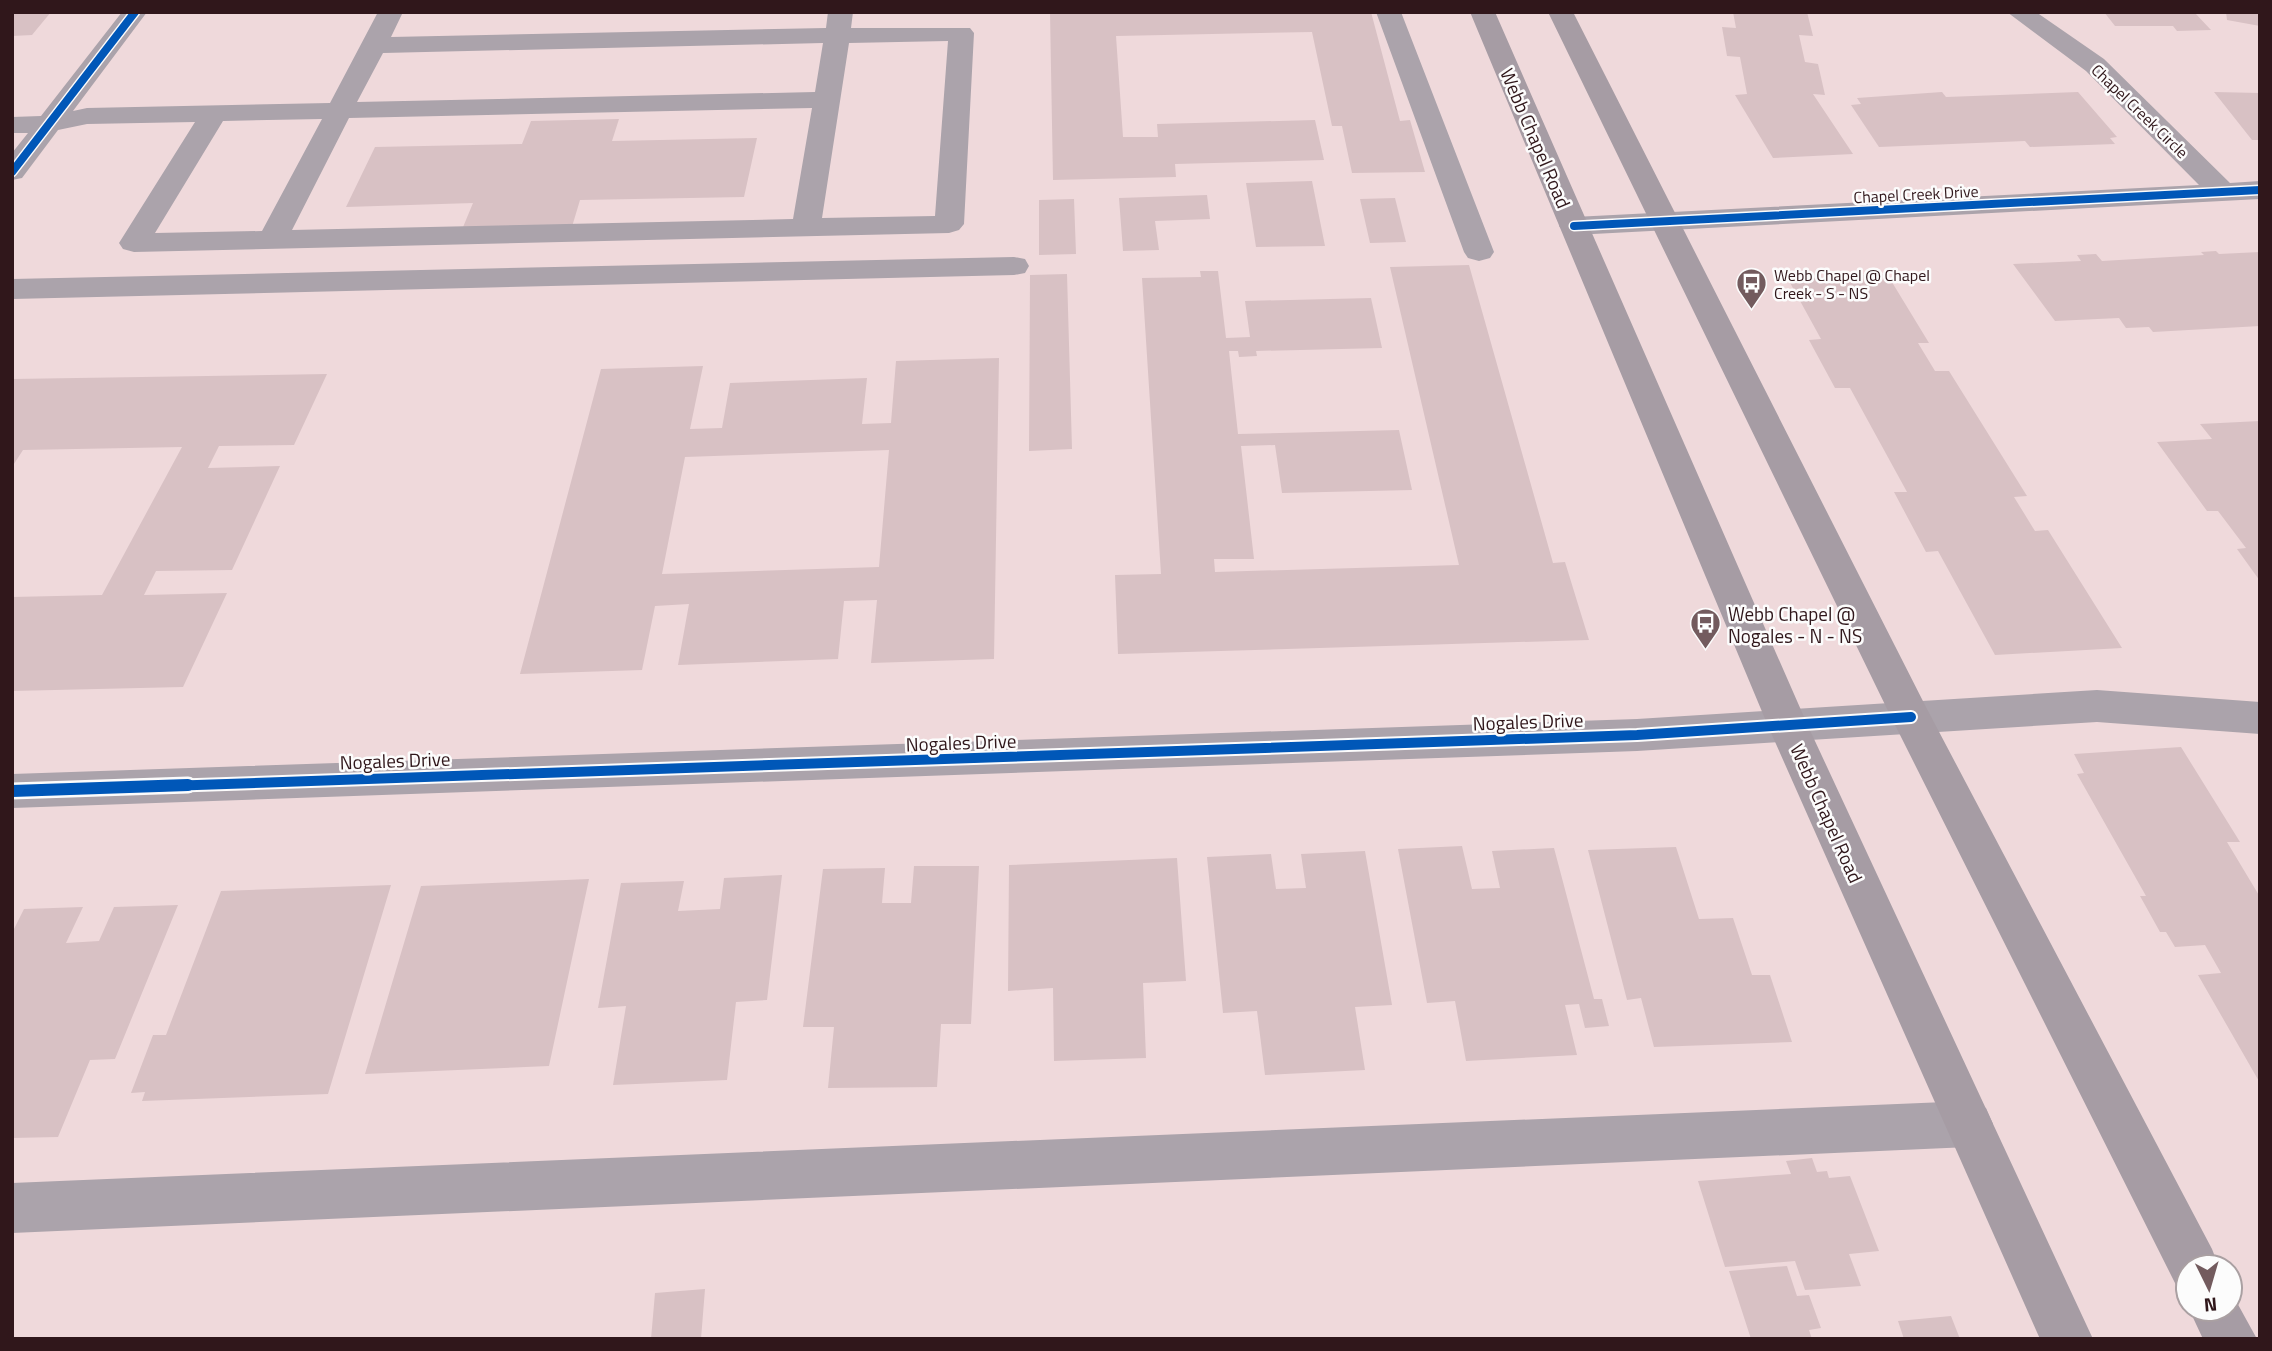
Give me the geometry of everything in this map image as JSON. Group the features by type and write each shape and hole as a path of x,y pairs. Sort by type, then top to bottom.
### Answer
{"main road":[{"name":"Webb Chapel Road","path":"1482,12 1788,726 2067,1339"},
{"path":"1560,12 1911,717 2187,1253"},
{"path":"2222,1323 2231,1339"}],"street":[{"path":"12,172 135,12"},
{"path":"272,240 391,12"},
{"path":"1388,12 1479,252"},
{"name":"Chapel Creek Circle","path":"2019,12 2095,65 2222,191"},
{"path":"214,113 134,243 949,224 961,33 839,24 373,46"},
{"path":"806,228 839,24"},
{"path":"12,125 50,124 87,116 827,100"},
{"name":"Chapel Creek Drive","path":"1574,226 2260,190"},
{"path":"12,289 1014,266"},
{"name":"Nogales Drive","path":"12,791 1076,756 1788,726 2097,706 2260,718"},
{"path":"12,1208 1969,1124"}],"building":[{"path":"12,12 51,12 32,35 12,36"},
{"path":"1050,12 1371,12 1400,121 1410,120 1425,172 1352,173 1342,126 1332,126 1312,32 1116,36 1123,137 1158,137 1157,124 1315,120 1324,160 1175,164 1176,177 1053,180"},
{"path":"1733,12 1807,12 1813,36 1799,35 1805,62 1818,64 1825,95 1813,94 1853,154 1773,158 1735,95 1747,94 1740,57 1727,56 1722,27 1736,28"},
{"path":"2104,12 2195,13 2211,30 2177,31 2173,26 2115,26"},
{"path":"2226,12 2260,12 2260,26 2227,20"},
{"path":"1942,92 1946,97 2078,92 2117,137 2110,138 2115,144 2030,147 2025,141 1879,147 1851,105 1861,104 1857,98"},
{"path":"2214,92 2260,93 2260,140 2252,140"},
{"path":"619,119 612,141 757,138 744,197 580,200 571,230 461,232 473,203 346,207 375,147 522,144 531,121"},
{"path":"1312,181 1325,246 1256,247 1246,183"},
{"path":"1207,195 1210,219 1155,221 1159,250 1123,251 1119,198"},
{"path":"1395,198 1406,242 1370,243 1360,199"},
{"path":"1074,199 1076,254 1039,255 1039,200"},
{"path":"2216,251 2219,254 2260,252 2260,326 2153,332 2149,327 2126,328 2119,318 2055,321 2013,264 2081,261 2077,255 2096,254 2102,261 2204,255 2201,252"},
{"path":"1469,265 1553,563 1565,562 1589,640 1118,654 1115,575 1161,574 1142,278 1201,277 1200,271 1218,271 1226,338 1250,337 1245,301 1371,298 1382,348 1256,351 1257,356 1239,357 1238,351 1229,351 1238,434 1399,430 1412,490 1282,493 1275,445 1241,446 1254,559 1214,559 1215,572 1459,565 1390,267"},
{"path":"1067,274 1072,449 1029,451 1030,275"},
{"path":"1887,274 1929,343 1918,343 1935,371 1949,371 2027,496 2014,497 2035,531 2048,530 2122,648 1995,655 1938,551 1926,552 1894,492 1907,492 1850,388 1835,388 1809,340 1821,339 1788,279"},
{"path":"999,358 994,659 871,663 877,600 844,601 838,659 678,665 689,604 655,606 642,670 520,674 601,369 703,366 690,429 722,428 730,383 867,378 862,424 891,423 896,361","holes":["889,450 879,567 662,574 685,457"]},
{"path":"327,374 294,445 219,446 208,468 280,466 232,570 156,571 144,595 227,593 183,687 12,691 12,597 102,595 182,447 23,450 12,467 12,379"},
{"path":"2260,421 2260,581 2237,549 2246,548 2218,511 2207,511 2157,442 2212,439 2200,424"},
{"path":"2181,747 2240,842 2227,842 2260,897 2260,1083 2198,975 2221,973 2205,945 2175,947 2166,932 2160,932 2140,896 2146,896 2077,774 2084,773 2074,754"},
{"path":"1462,846 1472,889 1500,888 1492,851 1554,848 1594,999 1602,999 1609,1026 1585,1028 1579,1004 1565,1005 1577,1055 1466,1061 1455,1001 1427,1003 1398,849"},
{"path":"1676,847 1699,919 1733,918 1752,975 1770,975 1792,1042 1654,1047 1641,998 1627,1000 1588,850"},
{"path":"1365,851 1392,1005 1355,1007 1365,1070 1265,1075 1257,1011 1223,1013 1207,857 1271,854 1276,889 1306,888 1301,854"},
{"path":"1177,858 1186,981 1143,983 1146,1058 1054,1061 1053,988 1008,991 1009,865"},
{"path":"914,866 979,866 971,1024 941,1024 937,1087 828,1088 834,1027 803,1027 823,869 885,868 882,903 911,903"},
{"path":"782,875 767,1000 736,1002 727,1080 613,1085 626,1006 598,1008 621,883 684,881 678,911 720,909 724,878"},
{"path":"589,879 549,1066 365,1074 421,886"},
{"path":"391,885 328,1094 142,1101 145,1092 131,1093 153,1035 166,1035 221,891"},
{"path":"178,905 115,1059 90,1060 58,1137 12,1138 12,933 24,909 83,907 66,943 99,941 114,907"},
{"path":"1812,1158 1817,1172 1827,1171 1829,1178 1850,1176 1879,1251 1849,1254 1861,1286 1805,1290 1795,1261 1725,1267 1698,1181 1791,1174 1786,1161"},
{"path":"1787,1266 1797,1296 1809,1295 1821,1328 1809,1330 1812,1339 1751,1339 1729,1271"},
{"path":"705,1289 701,1339 651,1339 655,1293"},
{"path":"1951,1316 1960,1339 1904,1339 1898,1321"}],"cycle path":[{"path":"12,172 135,12"},
{"path":"1574,226 2260,190"},
{"path":"12,791 1637,735 1911,717"}],"place":[{"name":"Webb Chapel @ Chapel Creek - S - NS","path":"1751,311"},
{"name":"Webb Chapel @ Nogales - N - NS","path":"1705,651"}]}
